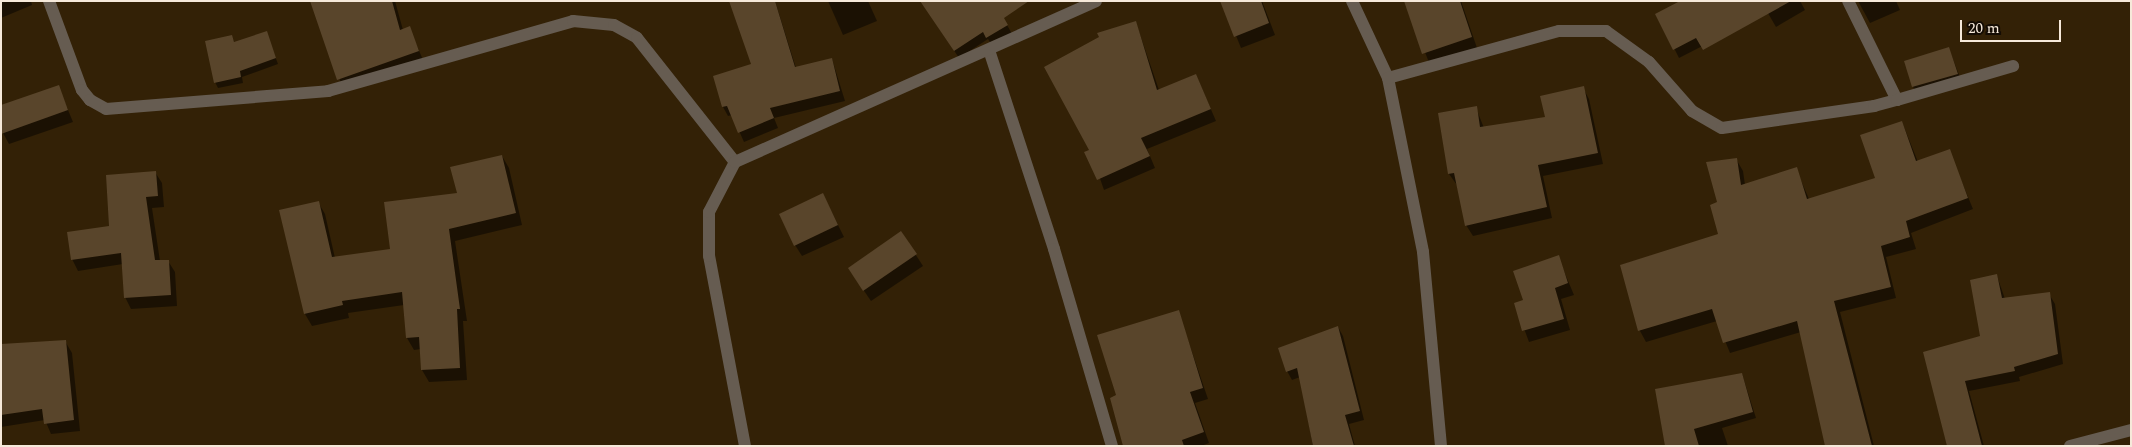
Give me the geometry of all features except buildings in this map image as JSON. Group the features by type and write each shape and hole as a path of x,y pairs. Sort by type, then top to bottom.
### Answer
{"street":[{"path":"48,1 82,90 90,100 106,109 328,91 573,21 614,25 637,38 735,162"},
{"path":"745,446 709,256 709,212 735,162 1096,1"},
{"path":"1352,1 1388,78 1423,252 1441,446"},
{"path":"1848,1 1897,100"},
{"path":"1388,78 1559,31 1606,31 1649,62 1692,111 1722,128 1874,106 2013,66"},
{"path":"989,50 1054,248 1112,446"},
{"path":"2070,446 2131,430"}]}
